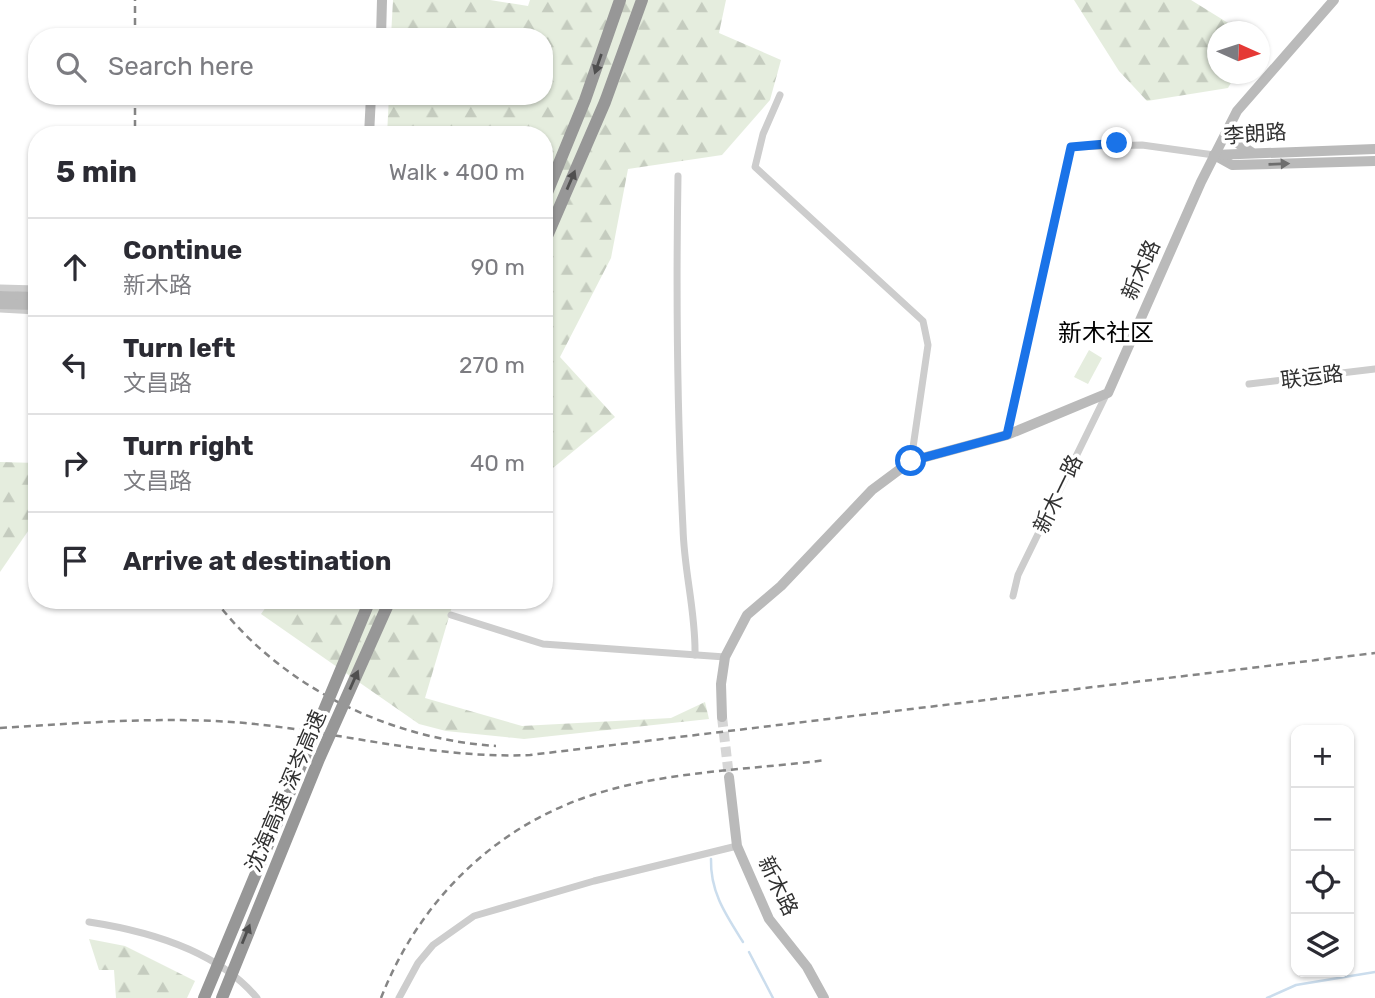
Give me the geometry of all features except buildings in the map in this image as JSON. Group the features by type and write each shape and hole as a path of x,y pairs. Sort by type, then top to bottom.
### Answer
{"highway":[{"path":"553,178 585,100 620,0"},
{"path":"553,222 605,102 642,0"},
{"name":"沈海高速 深岑高速","path":"204,998 366,609"},
{"name":"沈海高速 深岑高速","path":"222,998 318,759 386,609"}],"street":[{"path":"375,28 376,0"},
{"path":"381,28 382,0"},
{"name":"新木路","path":"1108,393 1231,122 1255,86 1334,0"},
{"path":"780,95 763,134 755,167 923,321 928,345 911,461"},
{"path":"369,126 371,105"},
{"path":"375,126 376,105"},
{"path":"1231,122 1236,142 1251,152"},
{"path":"1007,435 1071,147 1142,145 1214,155"},
{"name":"李朗路","path":"1214,155 1375,149"},
{"name":"李朗路","path":"1214,155 1232,165 1375,161"},
{"path":"678,176 676,327 680,461 684,562 696,622 695,655"},
{"path":"0,288 28,289"},
{"path":"0,296 28,297"},
{"path":"0,307 28,305"},
{"path":"0,307 28,310"},
{"name":"联运路","path":"1249,384 1375,369"},
{"path":"722,717 721,684 725,657 747,614 781,586 872,490 911,461 1007,435 1108,393"},
{"name":"新木一路","path":"1013,596 1018,575 1108,393"},
{"path":"451,615 543,644 725,657"},
{"name":"新木路","path":"729,777 737,846 769,919 807,967 824,998"},
{"path":"399,998 418,963 433,945 452,928 474,916 581,884 737,846"},
{"path":"89,922 147,935 193,952 242,980 257,998"}],"green space":[{"path":"393,0 490,0 528,6 530,0 726,0 719,33 781,60 770,100 722,155 628,169 611,258 560,357 615,417 553,468 553,126 387,126 389,105 553,105 553,28 391,28"},
{"path":"1074,0 1191,0 1225,21 1207,21 1207,84 1230,84 1228,88 1147,101 1119,71"},
{"path":"1089,350 1102,358 1088,384 1074,377"},
{"path":"0,462 28,463 28,531 0,572"},
{"path":"265,609 451,609 425,698 522,726 671,718 705,702 709,719 524,739 446,731 419,724 261,614"},
{"path":"89,939 125,946 195,981 187,998 116,998 114,970 99,970"}],"waterway":[{"path":"711,859 716,893 743,942"},
{"path":"749,952 773,998"},
{"path":"1267,998 1296,985 1375,972"}],"tunnel":[{"path":"722,717 729,777"}],"railway":[{"path":"135,0 135,28"},
{"path":"135,105 135,126"},
{"path":"223,609 272,659 305,683 340,703 377,720 416,732 496,746"},
{"path":"0,728 122,721 214,721 281,727 458,753 530,755 1375,653"},
{"path":"381,998 418,927 443,895 470,867 500,842 534,820 570,803 635,784 689,775 826,760"}],"district":[{"name":"新木社区","path":"1106,333"}],"route":[{"path":"911,461 1007,435 1071,147 1117,143"}]}
